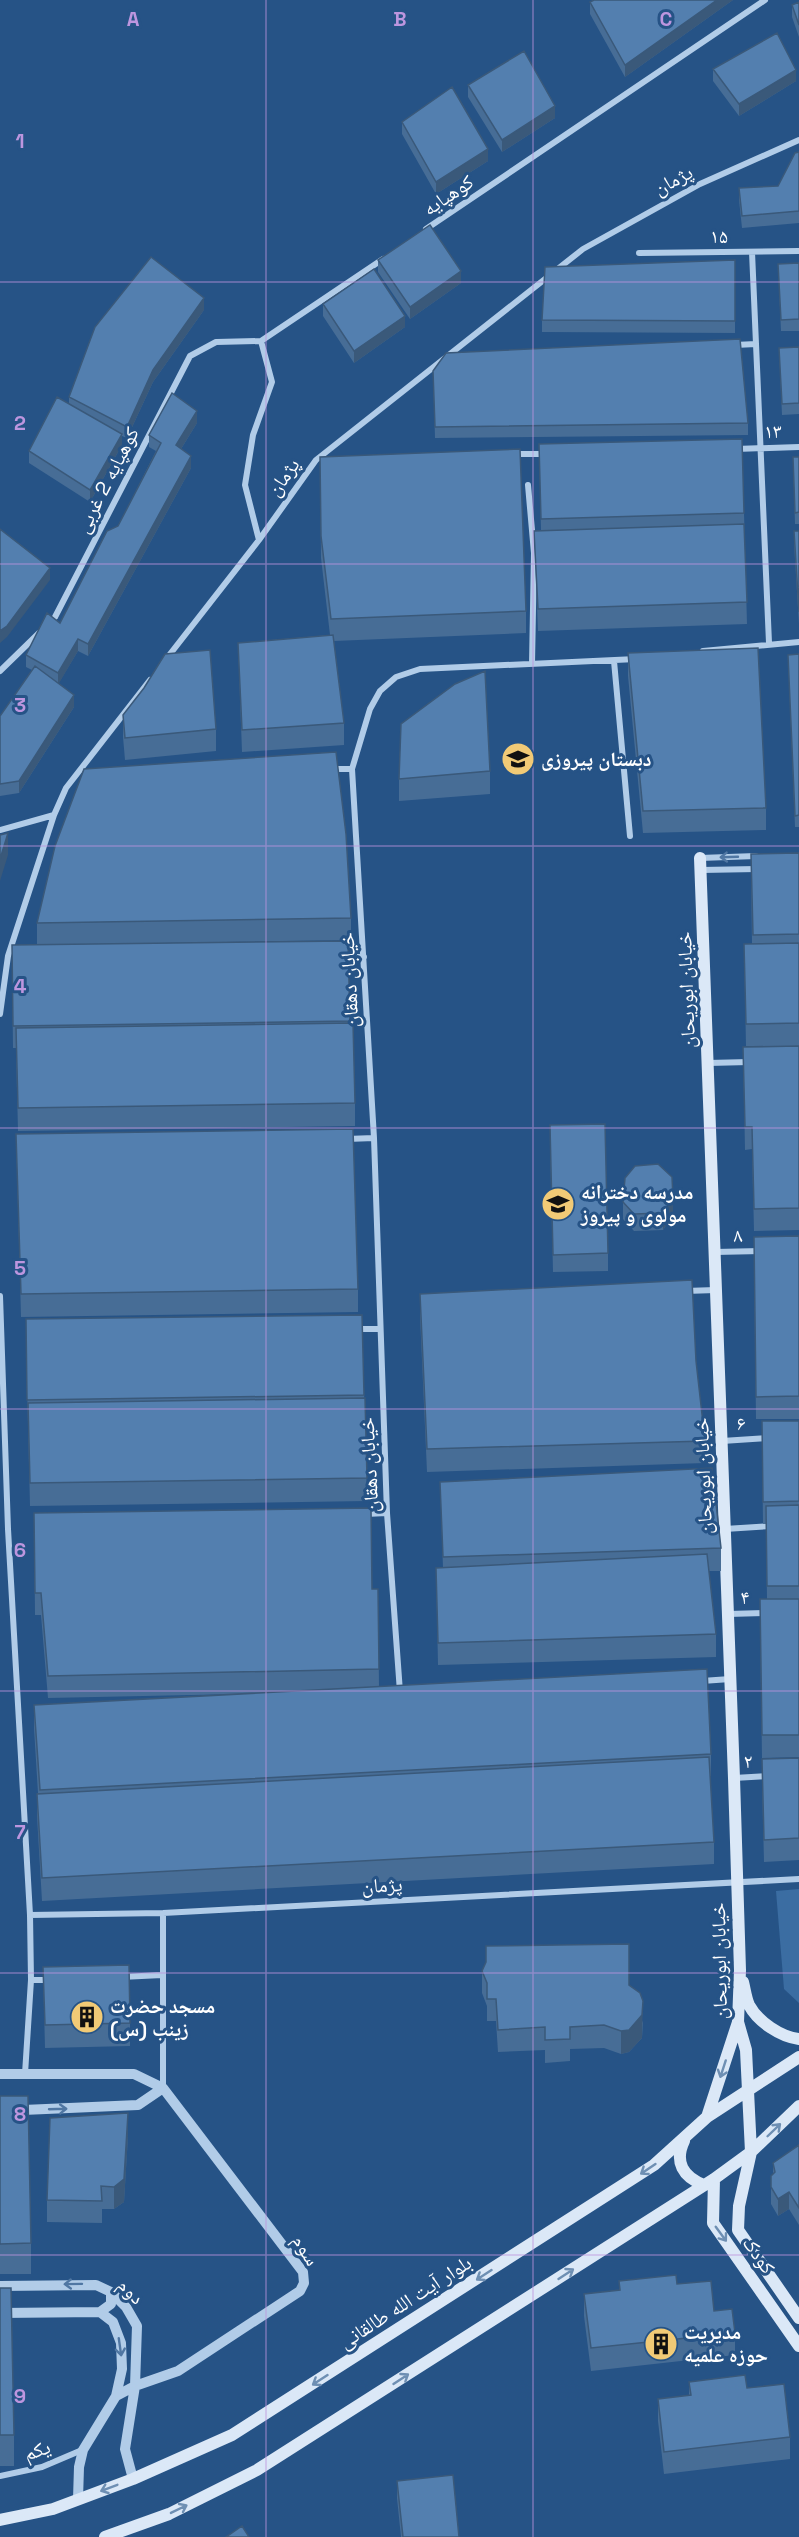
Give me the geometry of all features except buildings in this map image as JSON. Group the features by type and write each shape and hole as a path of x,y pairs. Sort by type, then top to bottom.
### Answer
{"main road":[{"name":"خیابان ابوریحان","path":"701,864 721,1441 716,1484 724,1529 728,1614 740,1970 738,2022 746,2050 751,2152"},
{"path":"740,1970 749,2005 756,2015 782,2034 799,2039"},
{"path":"707,2117 738,2022"},
{"name":"بلوار آیت الله طالقانی","path":"0,2520 53,2509 133,2479 232,2435 654,2165 707,2117 799,2057"},
{"path":"105,2537 169,2514 257,2470 709,2182 751,2152 799,2106"},
{"path":"687,2135 679,2153 679,2160 690,2178 709,2182"},
{"name":"کودک","path":"751,2152 740,2206 738,2230 799,2318"},
{"name":"کودک","path":"709,2182 713,2223 799,2346"}],"street":[{"name":"کوهپایه","path":"419,234 765,0"},
{"name":"پژمان","path":"159,668 260,540 316,460 583,249 700,184 799,140"},
{"path":"752,252 769,643"},
{"name":"۱۵","path":"639,253 799,252"},
{"path":"260,540 245,485 253,435 272,382 261,341 389,254"},
{"name":"کوهپایه 2 غربی","path":"0,671 55,617 190,356 216,342 261,341"},
{"path":"721,345 756,344"},
{"name":"۱۳","path":"726,449 799,447"},
{"path":"505,454 550,453"},
{"path":"316,460 327,459"},
{"path":"528,484 534,553 532,664"},
{"path":"698,652 769,643 799,642"},
{"name":"خیابان دهقان","path":"400,1699 387,1513 374,1138 352,769 370,709 380,690 396,677 420,669 638,658"},
{"path":"614,661 630,836"},
{"path":"0,1014 8,956 54,815 66,788 152,678"},
{"path":"328,769 352,769"},
{"path":"0,830 54,815"},
{"path":"701,864 767,856"},
{"path":"701,864 766,869"},
{"path":"329,958 364,957"},
{"path":"708,1063 753,1061"},
{"path":"338,1139 374,1138"},
{"name":"۸","path":"714,1252 767,1251"},
{"path":"680,1292 716,1290"},
{"path":"0,1296 8,1529 30,1915 31,1980 25,2074"},
{"path":"344,1329 379,1329"},
{"name":"۶","path":"721,1441 777,1438"},
{"path":"351,1514 387,1513"},
{"path":"724,1529 778,1526"},
{"name":"۴","path":"728,1614 775,1612"},
{"path":"694,1681 730,1679"},
{"name":"۲","path":"734,1778 777,1776"},
{"name":"پژمان","path":"30,1915 163,1913 799,1879"},
{"path":"0,2111 138,2105 163,2088 163,1913"},
{"path":"114,1977 162,1975"},
{"path":"31,1980 55,1979"},
{"name":"سوم","path":"0,2074 134,2074 163,2088 303,2272 304,2283 300,2291 178,2371 135,2386 116,2396"},
{"name":"دوم","path":"0,2286 96,2285 111,2292 126,2307 137,2326 135,2386 125,2449 133,2479"},
{"path":"100,2312 106,2310 111,2304 111,2292"},
{"name":"دوم","path":"0,2313 100,2312 113,2322 121,2343 122,2369 116,2396"},
{"path":"78,2499 79,2467 83,2450 116,2396"},
{"name":"یکم","path":"0,2476 42,2467 83,2450"}],"shaded area":[{"path":"799,1889 799,2003 784,1989 776,1891"}],"place":[{"name":"دبستان پیروزی","path":"518,759"},
{"name":"مدرسه دخترانه مولوی و پیروز","path":"558,1204"},
{"name":"مسجد حضرت زینب (س)","path":"87,2017"},
{"name":"مدیریت حوزه علمیه","path":"661,2344"}]}
